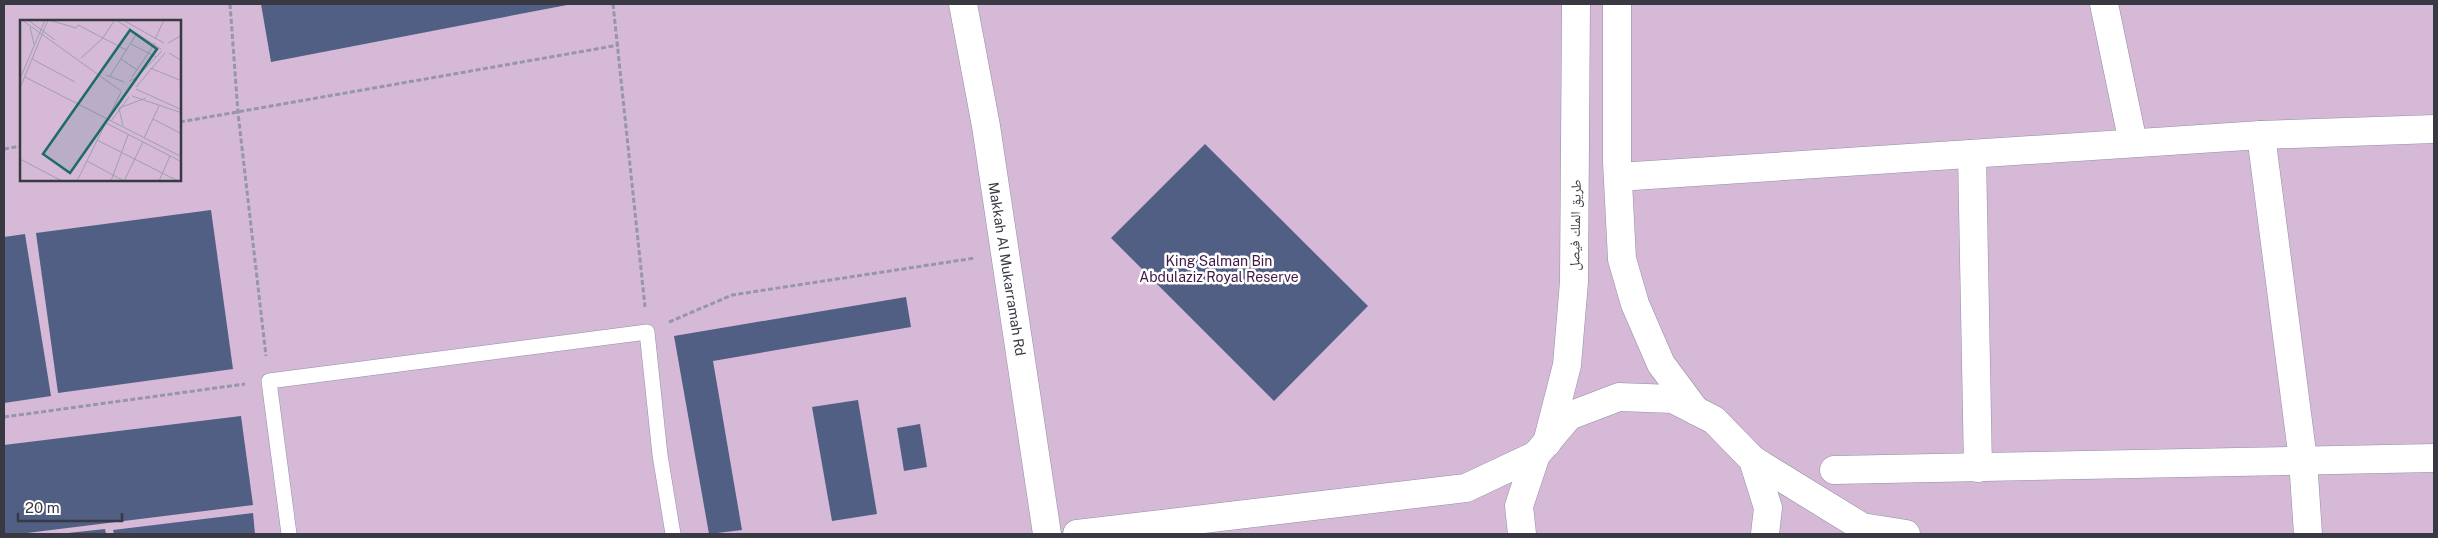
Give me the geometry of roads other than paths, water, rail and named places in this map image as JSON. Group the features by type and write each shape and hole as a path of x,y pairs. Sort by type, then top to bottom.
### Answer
{"street":[{"name":"Makkah Al Mukarramah Rd","path":"964,4 986,126 1047,534"},
{"name":"طريق الملك فيصل","path":"1522,534 1519,506 1542,449 1567,365 1574,282 1576,4"},
{"path":"1616,4 1618,177 1622,258 1635,304 1661,364 1696,411"},
{"path":"2104,4 2133,143"},
{"path":"1618,177 2261,135 2434,129"},
{"path":"2261,135 2303,460 2308,534"},
{"path":"1972,154 1978,468"},
{"path":"1076,534 1466,488 1542,449 1569,416 1619,398 1673,399 1714,420 1753,460 1862,528 1906,534"},
{"path":"1834,470 2434,458"},
{"path":"1753,460 1768,508 1764,534"}],"lane":[{"path":"289,534 269,381 647,332 660,455 673,534"}],"park label":[{"name":"King Salman Bin Abdulaziz Royal Reserve","path":"1219,270"}]}
